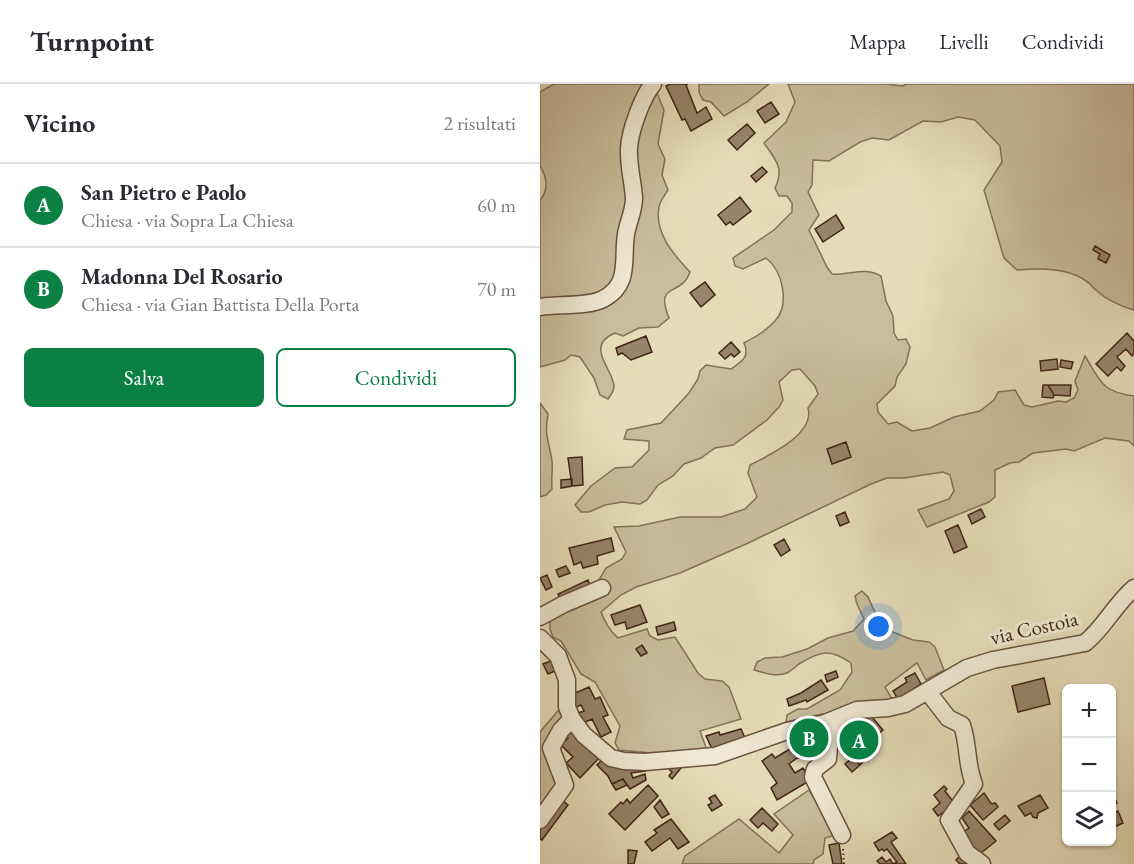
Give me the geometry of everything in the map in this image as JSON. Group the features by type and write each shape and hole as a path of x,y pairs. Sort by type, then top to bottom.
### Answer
{"street":[{"path":"540,307 585,304 603,299 619,287 625,274 626,232 634,201 629,148 638,113 653,84"},
{"path":"540,617 602,588"},
{"name":"via Costoia","path":"572,719 584,735 611,758 645,762 715,756 787,731 825,723 857,710 888,708 905,704 968,668 1085,643 1119,602 1133,592"},
{"path":"540,638 558,656 567,680 567,707 572,719 561,730 551,748 565,785 540,820"},
{"path":"928,692 948,718 962,725 968,742 968,768 974,784 949,820 967,852 982,864"},
{"path":"842,835 813,777 815,769 828,759 829,747 844,716"}],"shaded area":[{"path":"554,84 653,84 664,110 658,144 665,159 662,175 668,190 659,207 659,226 672,251 690,272 681,285 667,294 665,306 669,318 658,327 639,328 623,336 615,333 606,338 602,344 602,358 614,386 608,399 600,395 594,378 580,357 571,355 565,360 540,367 540,200 545,192 546,183 540,166 540,92"},
{"path":"699,84 769,84 747,102 724,116 711,102 703,100 699,92"},
{"path":"788,84 902,86 907,84 1134,84 1134,310 1101,295 1079,277 1062,271 1017,270 1004,258 984,190 1002,162 1000,146 975,120 958,117 941,122 923,121 889,140 872,138 860,142 829,161 813,160 812,185 808,192 819,215 809,230 827,267 832,274 869,272 881,276 886,301 893,316 894,333 898,340 906,339 910,347 906,364 897,377 895,386 877,404 878,412 888,424 897,422 912,431 930,428 954,417 980,411 994,400 998,392 1015,390 1024,405 1032,407 1058,401 1066,402 1074,398 1078,390 1075,381 1085,356 1104,384 1115,392 1134,396 1134,446 1129,441 1105,438 1074,451 1066,449 1033,453 1019,462 1010,463 995,470 995,497 989,502 927,527 918,510 949,499 954,491 950,475 943,472 904,478 887,478 746,544 680,573 636,587 621,595 601,612 615,635 618,638 647,629 650,636 658,640 675,637 698,673 705,679 722,681 729,687 741,719 700,731 707,750 651,753 619,750 615,743 620,726 595,682 581,674 561,641 553,637 550,619 590,595 606,568 622,559 626,552 614,527 639,526 680,517 721,517 745,509 757,497 748,473 750,465 779,449 798,435 808,418 808,408 818,394 815,386 800,369 792,370 779,382 783,400 767,420 733,445 715,448 701,458 684,464 673,476 658,485 647,500 640,504 622,502 605,505 589,512 581,512 575,505 591,486 615,468 632,467 649,450 649,441 624,439 627,430 661,423 689,393 700,371 706,365 731,369 742,361 745,355 744,343 768,328 780,314 782,288 777,271 772,264 766,258 743,269 735,266 733,258 774,230 792,212 792,203 787,196 779,196 775,188 779,169 764,143 786,122 795,102"},
{"path":"540,403 548,414 547,433 552,461 552,489 540,497"},
{"path":"862,591 868,597 878,619 890,631 913,640 929,642 935,647 944,670 926,680 917,663 885,687 892,699 786,722 787,715 798,709 807,709 840,690 852,672 851,663 837,655 825,653 806,660 787,673 775,675 754,670 757,662 765,658 782,657 807,649 828,638 853,631 864,619 855,596"},
{"path":"562,706 563,717 551,732 557,776 556,788 540,811 540,732"},
{"path":"809,790 830,822 835,835 825,838 823,854 814,860 813,864 682,864 685,856 739,819 779,853 793,835 774,814"}],"building":[{"path":"688,84 686,85 697,113 706,107 712,119 691,131 685,119 682,120 666,86"},
{"path":"771,102 779,114 765,123 757,111"},
{"path":"747,124 755,133 737,150 728,140"},
{"path":"762,167 767,172 756,182 751,176"},
{"path":"740,197 751,211 733,225 730,222 726,225 718,215"},
{"path":"836,215 844,228 823,242 815,229"},
{"path":"1095,246 1110,255 1106,263 1098,259 1100,254 1093,250"},
{"path":"705,282 715,295 701,307 690,293"},
{"path":"1127,333 1134,341 1134,354 1132,356 1126,349 1117,357 1125,366 1121,371 1117,367 1108,376 1096,364"},
{"path":"646,336 652,352 631,360 622,353 618,355 616,348"},
{"path":"731,342 740,352 734,357 731,354 725,359 719,353"},
{"path":"1057,359 1058,369 1041,371 1040,361"},
{"path":"1061,360 1073,362 1071,369 1060,367"},
{"path":"1043,385 1048,385 1054,395 1053,398 1042,397"},
{"path":"1048,385 1071,385 1070,396 1054,395"},
{"path":"846,442 851,457 832,464 827,449"},
{"path":"582,457 583,485 572,486 568,458"},
{"path":"572,479 572,486 561,488 561,480"},
{"path":"981,509 985,517 972,524 968,515"},
{"path":"845,512 849,522 840,526 836,516"},
{"path":"958,525 967,547 954,553 945,531"},
{"path":"611,538 614,551 597,556 598,564 583,568 581,562 574,565 569,548"},
{"path":"784,539 790,550 781,556 774,545"},
{"path":"566,566 570,573 559,577 556,570"},
{"path":"547,575 552,587 546,590 540,578"},
{"path":"588,580 591,588 562,602 558,594"},
{"path":"640,605 647,622 627,629 625,622 615,625 611,615"},
{"path":"674,622 676,630 658,635 656,627"},
{"path":"642,645 647,653 641,656 636,649"},
{"path":"553,660 557,670 548,674 543,664"},
{"path":"836,671 838,677 827,682 825,675"},
{"path":"915,673 921,684 898,699 893,691 907,682 905,678"},
{"path":"1044,678 1050,704 1018,712 1012,686"},
{"path":"821,680 828,690 807,702 806,700 789,706 787,699"},
{"path":"589,687 595,699 600,697 608,715 603,717 611,732 601,737 592,719 579,725 575,714 584,711 581,705 576,707 571,695"},
{"path":"868,712 883,730 872,738 878,744 869,751 871,754 860,765 842,745 846,741 841,736"},
{"path":"564,729 576,731 601,756 580,778 566,763 573,757 561,745 568,738"},
{"path":"741,729 745,738 712,749 706,736 719,732 720,735"},
{"path":"825,729 827,744 793,749 791,733"},
{"path":"793,747 793,749 805,748 806,757 797,758 789,764 795,773 803,768 811,780 777,800 771,788 777,783 762,761 772,754 775,758"},
{"path":"605,757 644,764 645,771 631,773 633,778 645,774 646,780 630,789 623,779 612,784 608,776 597,765"},
{"path":"853,757 860,765 852,772 845,764"},
{"path":"676,762 681,768 672,779 669,776 672,772 669,769"},
{"path":"623,779 627,785 616,790 612,784"},
{"path":"648,785 658,796 625,830 609,814 621,802 623,804 627,799 630,803"},
{"path":"944,786 955,804 938,816 933,809 940,803 934,795"},
{"path":"984,793 992,804 995,803 998,807 983,820 970,805"},
{"path":"715,795 722,805 712,811 708,805 712,803 709,798"},
{"path":"1040,795 1048,808 1038,813 1037,818 1031,813 1025,816 1018,806"},
{"path":"559,798 568,805 542,840 540,839 540,825"},
{"path":"660,800 669,814 662,818 654,807"},
{"path":"762,808 778,824 772,831 763,823 758,828 750,820"},
{"path":"969,811 996,841 976,857 959,835 969,828 962,818"},
{"path":"1118,811 1123,823 1116,826 1116,812"},
{"path":"1005,815 1010,821 999,830 994,824"},
{"path":"671,819 689,842 678,849 670,838 652,851 645,842 657,833 654,830"},
{"path":"892,832 897,838 891,842 906,864 893,864 897,862 887,849 879,851 874,843"},
{"path":"839,843 842,864 833,864 829,845"},
{"path":"628,850 637,851 634,864 628,864"},
{"path":"963,853 975,864 960,864 956,860"},
{"path":"882,857 886,862 890,859 893,864 880,864 877,861"}],"place":[{"name":"Madonna Del Rosario","path":"809,738"},
{"name":"San Pietro e Paolo","path":"859,740"}]}
